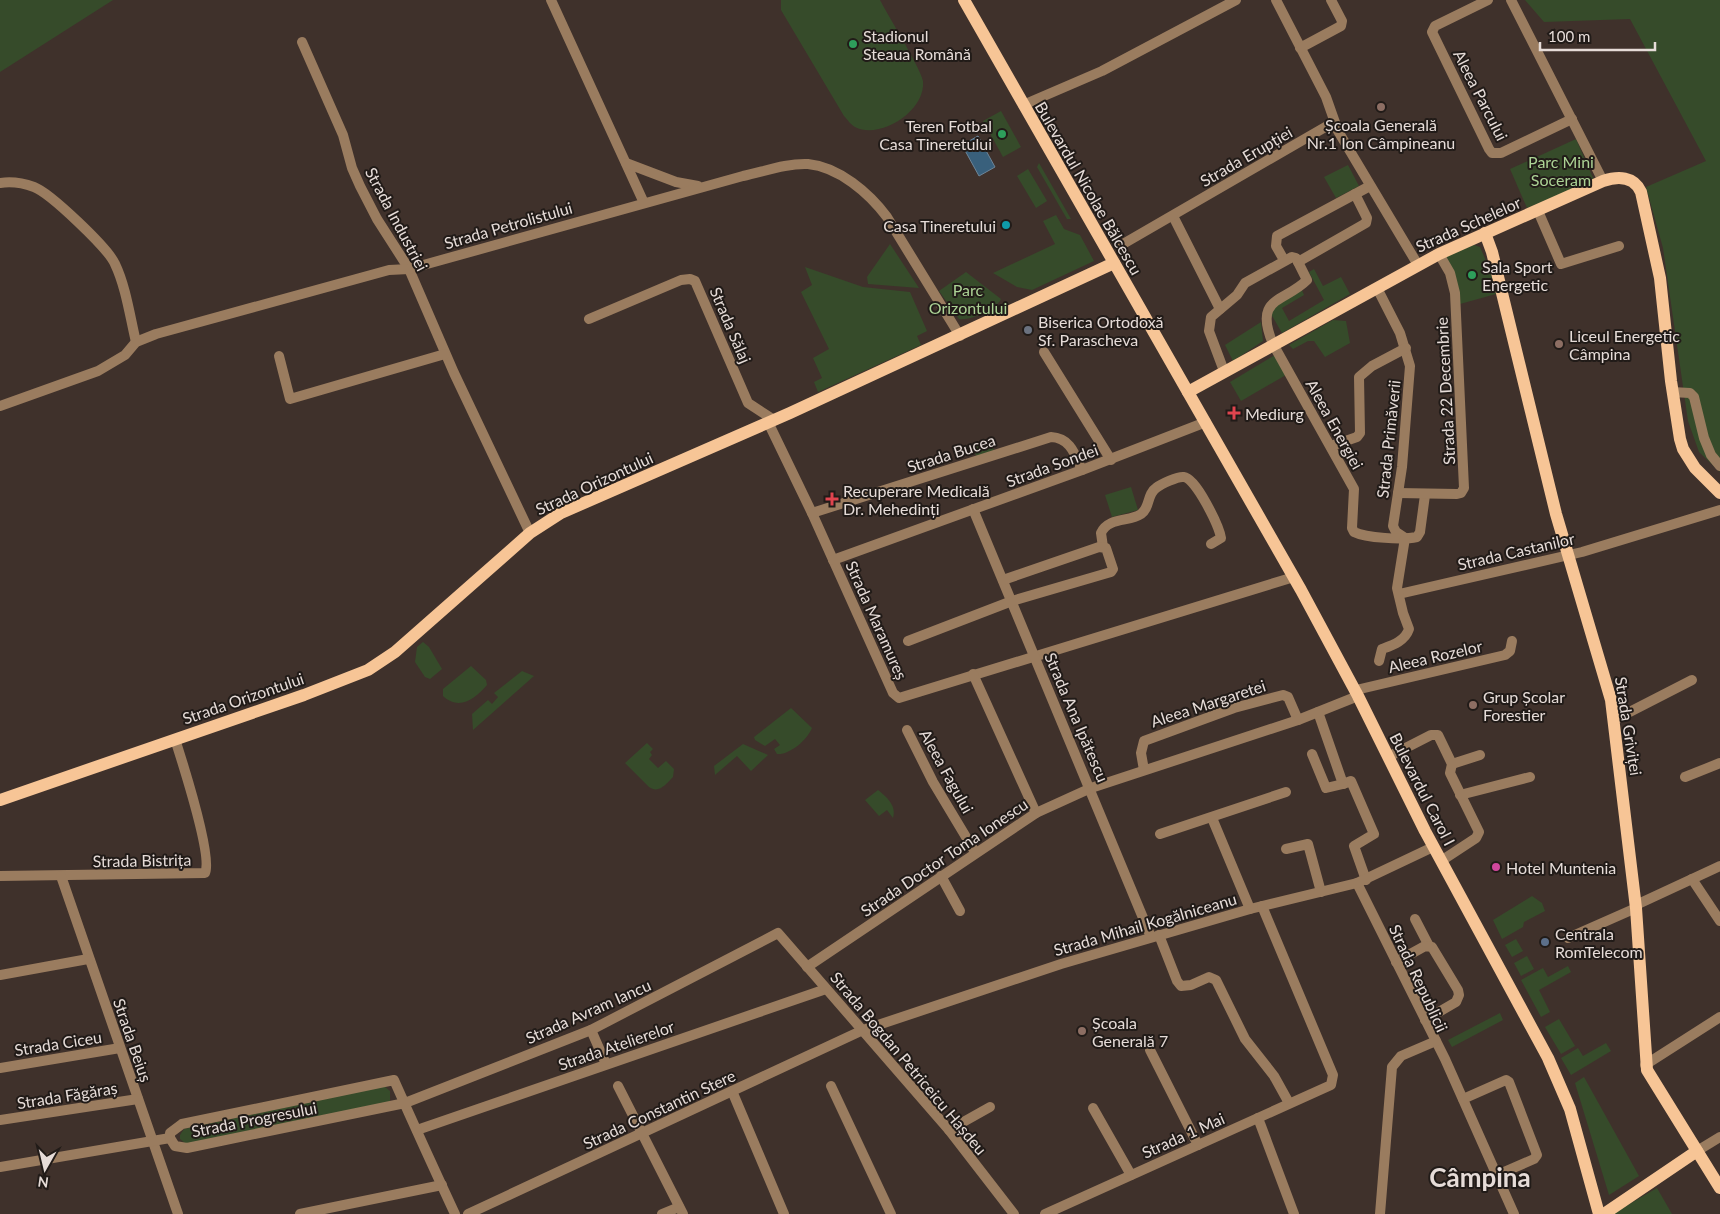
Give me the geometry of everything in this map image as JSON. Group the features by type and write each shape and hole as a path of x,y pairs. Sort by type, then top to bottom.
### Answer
{"main road":[{"name":"Bulevardul Nicolae Bălcescu","path":"964,0 1188,392"},
{"name":"Strada Schelelor","path":"1188,392 1418,264 1603,181 1625,178 1638,186 1641,192 1660,278 1672,392 1683,449 1694,468 1720,493"},
{"name":"Strada Griviței","path":"1485,233 1492,252 1567,556 1605,675 1614,720 1636,907 1646,1065 1653,1083 1720,1188"},
{"name":"Strada Orizontului","path":"0,800 356,676 376,666 395,652 530,533 561,513 960,336 1114,263"},
{"name":"Bulevardul Carol I","path":"1188,392 1294,577 1357,693 1433,847 1558,1078 1570,1108 1599,1214"},
{"path":"1604,1214 1698,1151"}],"street":[{"path":"551,0 644,203"},
{"path":"1023,105 1102,71 1236,0"},
{"path":"1276,0 1326,97 1334,122 1370,186 1418,264"},
{"path":"1300,48 1341,26 1342,21 1330,0"},
{"name":"Aleea Parcului","path":"1488,0 1435,26 1432,32 1489,149 1492,153 1501,153 1572,119"},
{"path":"1510,0 1603,181"},
{"name":"Strada Industriei","path":"302,42 343,136 352,168 360,186 377,219 409,269 445,354 530,533"},
{"name":"Strada Erupției","path":"1123,244 1334,122"},
{"path":"626,162 684,184 704,187"},
{"name":"Strada Petrolistului","path":"0,406 98,371 124,355 136,342 156,334 389,270 409,269 644,203 799,164 823,168 847,180 870,197 887,217 960,336"},
{"path":"0,183 20,183 36,188 71,217 108,253 116,265 136,342"},
{"path":"1284,260 1275,243 1276,236 1370,186"},
{"path":"1224,372 1209,331 1208,325 1211,317 1237,295 1245,283 1284,260 1292,257 1298,262 1366,223 1367,218 1355,194"},
{"path":"1538,211 1561,264 1618,246"},
{"path":"1173,216 1220,309"},
{"name":"Strada 22 Decembrie","path":"1398,493 1457,494 1463,491 1465,485 1455,293 1450,273 1439,254"},
{"name":"Aleea Energiei","path":"1298,262 1307,280 1273,301 1267,326 1273,344 1354,489 1355,500 1352,528 1354,532 1363,535 1405,538"},
{"name":"Strada Sălaj","path":"589,318 681,280 690,279 695,281 748,403 771,421"},
{"name":"Strada Primăverii","path":"1377,288 1406,348 1410,366 1393,526 1396,532 1405,538"},
{"path":"1331,446 1357,437 1360,433 1358,382 1361,373 1406,348"},
{"name":"Strada Sondei","path":"1044,352 1111,460"},
{"path":"279,356 290,399 445,354"},
{"path":"1672,392 1690,393 1694,397 1704,438 1711,455 1720,466"},
{"name":"Strada Maramureș","path":"771,421 894,696 903,698 972,674 1294,577"},
{"name":"Strada Sondei","path":"834,560 1111,460 1206,422"},
{"name":"Strada Bucea","path":"812,513 1052,437 1063,439 1070,445 1082,470"},
{"path":"908,641 1012,601 1111,572 1113,569 1109,552 1103,547 1101,533 1106,526 1141,514 1146,510 1151,493 1156,487 1182,477 1189,479 1200,493 1220,530 1222,538 1211,544"},
{"path":"1378,661 1382,649 1398,642 1408,632 1409,625 1403,613 1397,586 1405,538 1418,535 1425,494"},
{"name":"Strada Ana Ipătescu","path":"973,509 1091,788 1155,936 1177,981 1181,986 1191,985 1210,977 1216,980 1245,1039 1274,1076 1289,1103"},
{"name":"Strada Castanilor","path":"1399,594 1567,556 1720,510"},
{"path":"1003,580 1103,547"},
{"name":"Aleea Rozelor","path":"1357,693 1505,655 1510,651 1512,641"},
{"path":"972,674 1036,813"},
{"path":"1614,720 1692,680"},
{"name":"Strada Doctor Toma Ionescu","path":"807,966 1036,813 1091,788 1298,720 1357,693"},
{"name":"Aleea Margaretei","path":"1144,770 1141,753 1144,741 1234,708 1282,695 1288,697 1298,720"},
{"path":"1312,754 1326,788 1343,784 1318,712"},
{"name":"Aleea Fagului","path":"907,730 933,782 975,852"},
{"path":"1388,757 1435,735 1440,737 1452,764 1450,773 1478,830 1478,834 1441,861"},
{"name":"Strada Bistrița","path":"0,876 205,874 207,869 206,857 190,786 175,739"},
{"path":"1452,764 1480,754"},
{"path":"1685,777 1720,762"},
{"path":"1460,795 1530,777"},
{"name":"Strada Republicii","path":"1343,784 1351,781 1374,834 1354,846 1361,881 1396,962 1436,1041 1401,1056 1392,1067 1380,1214"},
{"path":"1160,834 1286,792"},
{"path":"1212,818 1250,909"},
{"path":"1286,849 1308,844 1321,892"},
{"name":"Strada Mihail Kogălniceanu","path":"863,1030 1035,972 1155,936 1250,909 1361,881 1433,847"},
{"path":"1568,938 1720,866"},
{"name":"Strada Beiuș","path":"61,876 88,960 178,1214"},
{"path":"941,876 960,910"},
{"path":"1692,879 1720,921"},
{"name":"Strada 1 Mai","path":"1044,1214 1289,1103 1327,1088 1333,1082 1334,1074 1262,906"},
{"path":"1415,918 1429,946 1435,950 1459,995 1456,1002 1426,1020"},
{"name":"Strada Bogdan Petriceicu Hașdeu","path":"778,934 949,1130 1014,1214"},
{"name":"Strada Avram Iancu","path":"405,1103 591,1030 778,934"},
{"path":"1396,962 1429,946"},
{"path":"0,975 88,960"},
{"name":"Strada Atelierelor","path":"417,1130 826,989"},
{"path":"1646,1065 1720,1017"},
{"path":"591,1030 606,1064"},
{"name":"Strada Constantin Stere","path":"468,1214 863,1030"},
{"path":"1436,1041 1514,1214"},
{"name":"Strada Ciceu","path":"0,1068 120,1048"},
{"path":"1150,1050 1198,1145"},
{"name":"Strada Progresului","path":"394,1080 405,1103 187,1148 175,1146 170,1138 170,1133 182,1124 394,1080"},
{"path":"1463,1099 1497,1082 1506,1080 1509,1082 1537,1155 1534,1159 1497,1174"},
{"path":"618,1086 641,1135 681,1210 662,1214"},
{"path":"832,1086 891,1214"},
{"path":"732,1091 784,1214"},
{"name":"Strada Făgăraș","path":"0,1120 138,1099"},
{"path":"405,1103 455,1214"},
{"path":"949,1130 990,1107"},
{"path":"1094,1108 1130,1175"},
{"path":"1258,1118 1294,1214"},
{"path":"1698,1151 1720,1137"},
{"path":"0,1167 152,1143 170,1138"},
{"path":"300,1214 325,1211 442,1185"}],"green space":[{"path":"0,0 113,0 0,72"},
{"name":"Stadionul Steaua Română","path":"781,0 880,0 921,75 923,81 922,92 917,103 899,120 888,126 877,130 865,130 855,127 844,116 781,10"},
{"path":"1525,0 1720,0 1720,472 1699,452 1688,421 1663,248 1646,187 1706,161 1630,19 1544,22"},
{"name":"Teren Fotbal Casa Tineretului","path":"1001,111 1021,147 1003,157 983,121"},
{"name":"Parc Mini Soceram","path":"1576,139 1594,180 1527,208 1510,169"},
{"path":"1039,163 1071,219 1067,219 1037,167"},
{"path":"1348,165 1359,186 1336,198 1324,177"},
{"path":"1028,169 1047,201 1036,208 1017,176"},
{"path":"1056,215 1064,229 1080,235 1094,261 1032,290 1017,287 993,273 1055,244 1043,221"},
{"path":"890,244 919,288 868,284 867,277"},
{"name":"Sala Sport Energetic","path":"1474,245 1480,247 1490,270 1496,294 1460,304 1445,256"},
{"path":"805,267 863,287 910,292 927,331 917,336 921,345 818,392 814,382 822,378 813,358 829,349 801,292 812,285"},
{"path":"1314,269 1323,286 1341,277 1350,294 1282,333 1271,314 1273,305 1301,288 1304,295 1282,308 1289,321 1324,300 1309,272"},
{"name":"Parc Orizontului","path":"966,272 1001,299 994,307 982,314 959,319 939,291"},
{"path":"1333,320 1346,321 1350,343 1325,357 1314,341 1308,341 1293,349 1289,345"},
{"path":"1261,322 1263,341 1233,361 1225,345"},
{"path":"1275,355 1286,375 1241,401 1230,382"},
{"path":"990,442 995,452 977,458 973,448"},
{"path":"1131,487 1138,510 1112,517 1105,495"},
{"path":"423,642 429,647 442,669 430,679 425,677 415,662 417,647"},
{"path":"471,666 486,680 487,685 472,699 461,703 455,703 443,696 443,689"},
{"path":"522,671 534,676 473,730 472,714 488,700 492,704 498,697 494,693"},
{"path":"791,708 812,728 802,742 787,752 777,754 774,749 780,745 775,739 765,746 755,740 754,737"},
{"path":"647,743 653,749 650,752 652,755 649,759 658,768 666,761 674,769 673,777 659,789 649,787 625,763"},
{"path":"743,744 768,755 751,771 737,756 715,775 714,766"},
{"path":"878,790 888,799 892,806 894,810 893,818 887,810 879,816 865,800"},
{"path":"1532,896 1542,903 1545,911 1524,922 1523,927 1502,939 1493,920"},
{"path":"1516,939 1523,951 1512,957 1505,945"},
{"path":"1527,956 1534,969 1521,976 1514,963"},
{"path":"1568,966 1571,972 1539,990 1550,1012 1541,1017 1521,980 1543,968 1548,977"},
{"path":"1500,1013 1503,1020 1452,1047 1448,1040"},
{"path":"1559,1019 1575,1046 1561,1054 1545,1027"},
{"path":"1606,1043 1611,1051 1571,1075 1561,1058 1578,1048 1583,1056"},
{"path":"1584,1077 1639,1176 1609,1195 1575,1083"},
{"path":"384,1086 390,1091 390,1103 186,1144 180,1139 184,1129"},
{"path":"1657,1188 1672,1214 1614,1214 1614,1213"}],"water":[{"path":"978,136 995,167 979,176 962,145"}],"place":[{"name":"Stadionul Steaua Română","path":"853,44"},
{"name":"Școala Generală Nr.1 Ion Câmpineanu","path":"1381,107"},
{"name":"Teren Fotbal Casa Tineretului","path":"1002,134"},
{"name":"Casa Tineretului","path":"1006,225"},
{"name":"Sala Sport Energetic","path":"1472,275"},
{"name":"Biserica Ortodoxă Sf. Parascheva","path":"1028,330"},
{"name":"Liceul Energetic Câmpina","path":"1559,344"},
{"name":"Mediurg","path":"1234,413"},
{"name":"Recuperare Medicală Dr. Mehedinți","path":"832,499"},
{"name":"Grup Școlar Forestier","path":"1473,705"},
{"name":"Hotel Muntenia","path":"1496,867"},
{"name":"Centrala RomTelecom","path":"1545,942"},
{"name":"Școala Generală 7","path":"1082,1031"}],"district":[{"name":"Câmpina","path":"1480,1177"}]}
